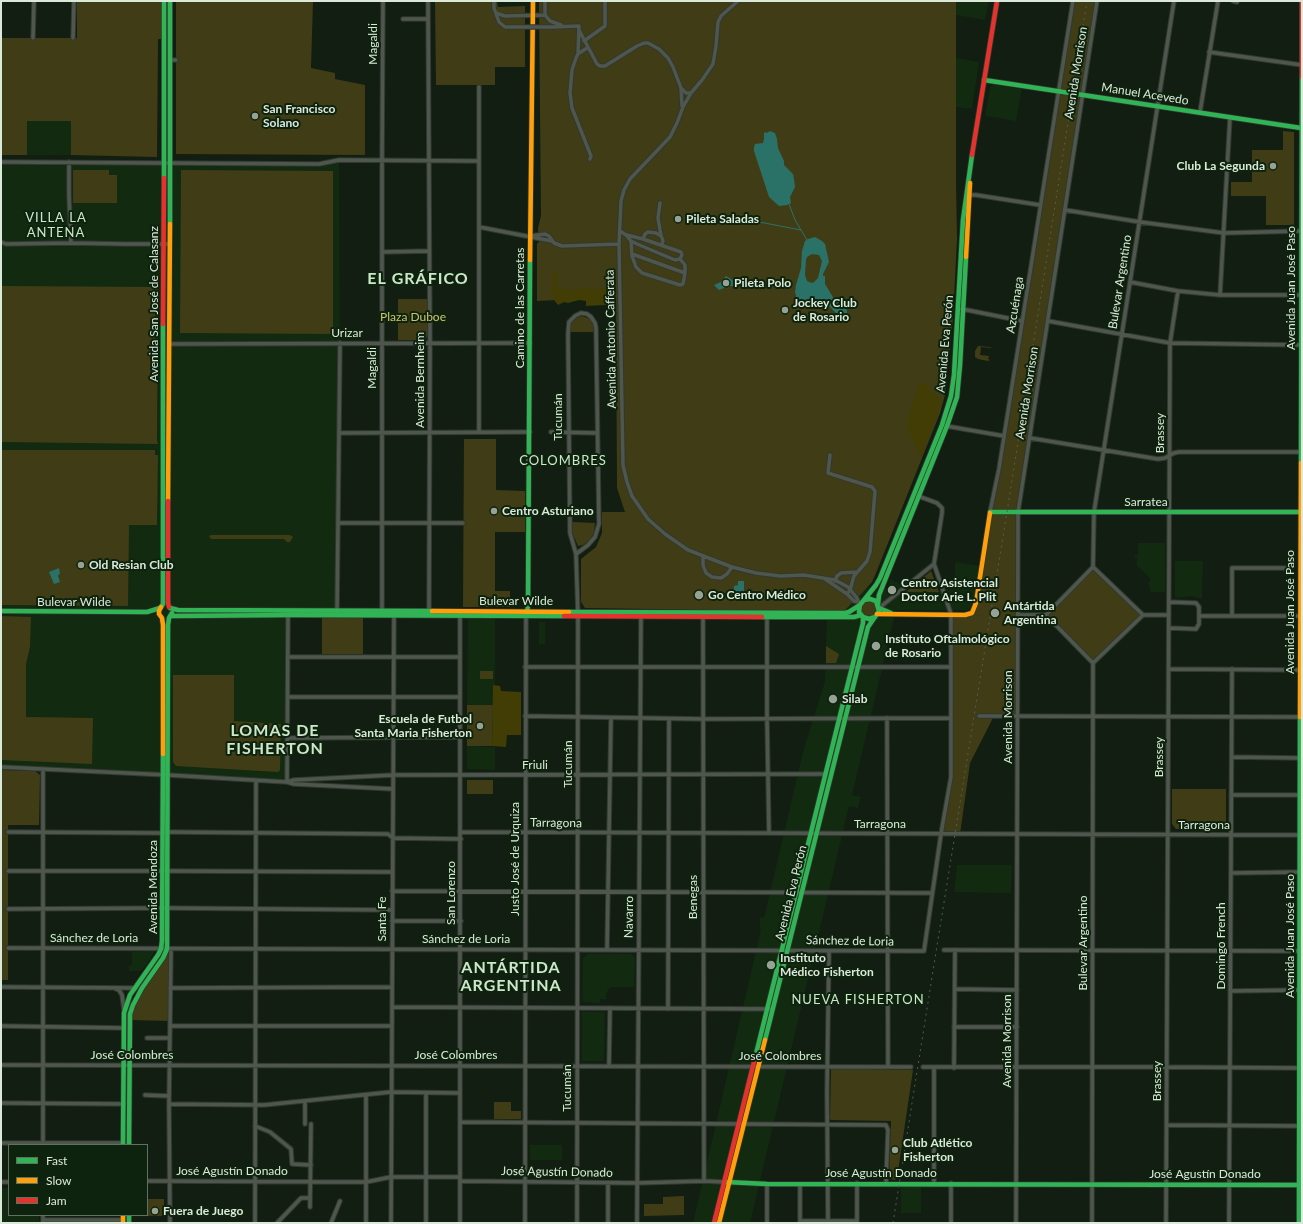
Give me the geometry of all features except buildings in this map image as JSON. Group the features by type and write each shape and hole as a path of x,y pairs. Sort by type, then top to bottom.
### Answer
{"main road":[{"name":"Avenida San José de Calasanz","path":"161,608 163,590 164,1"},
{"name":"Avenida San José de Calasanz","path":"170,1 168,604 170,607"},
{"name":"Camino de las Carretas","path":"527,613 530,432 530,236 533,1"},
{"name":"Avenida Eva Perón","path":"878,606 879,595 954,408 958,386 961,309 971,166 997,1"},
{"name":"Avenida Juan José Paso","path":"1299,1223 1301,1060 1300,670 1302,1"},
{"name":"Manuel Acevedo","path":"984,80 1302,128"},
{"name":"Avenida Eva Perón","path":"861,602 876,585 880,578 949,406 953,386 961,309"},
{"name":"Urizar","path":"163,344 169,344"},
{"name":"Sarratea","path":"990,512 1301,512"},
{"name":"Azcuénaga","path":"951,614 968,614 973,611 976,603 990,512"},
{"path":"877,615 878,606 876,601 870,599 861,602 859,612 862,616 869,619 877,615 892,613 951,614"},
{"name":"Bulevar Wilde","path":"767,615 845,613 849,612 861,602"},
{"path":"161,608 165,606 170,607"},
{"path":"878,606 892,613"},
{"name":"Bulevar Wilde","path":"170,607 178,610 337,613 862,616"},
{"name":"Avenida Mendoza","path":"129,1144 124,1013 130,995 152,965 161,949 165,908 166,775 170,617 172,613 170,607"},
{"name":"Bulevar Wilde","path":"1,611 147,612 161,608"},
{"name":"Avenida Mendoza","path":"161,608 159,611 161,617 163,644 166,775"},
{"name":"Bulevar Wilde","path":"147,612 161,617"},
{"name":"Bulevar Wilde","path":"170,617 337,613"},
{"name":"Bulevar Wilde","path":"382,613 394,615 429,613"},
{"name":"Avenida Eva Perón","path":"719,1223 741,1123 799,892 816,834 869,625 877,615"},
{"name":"Avenida Eva Perón","path":"799,892 810,834 863,623 862,616"},
{"path":"161,617 170,617"},
{"name":"Avenida Mendoza","path":"124,1144 124,1104 130,1014 132,1005 142,988 158,967 169,949 165,908"},
{"name":"Avenida Eva Perón","path":"714,1223 727,1183"},
{"name":"José Agustín Donado","path":"727,1183 1300,1185"}],"street":[{"path":"33,38 34,1"},
{"path":"73,38 74,1"},
{"name":"Magaldi","path":"382,613 383,1"},
{"name":"Avenida Bernheim","path":"428,1 430,343 429,613"},
{"path":"494,1 494,8 499,22 505,27 579,26 579,30 587,48 597,64 600,66 605,66 636,46 644,43 659,49 668,58 673,67 681,88 683,107"},
{"path":"545,1 545,15 555,26"},
{"path":"584,41 605,26 605,1"},
{"name":"Avenida Antonio Cafferata","path":"738,1 721,16 718,22 713,64 683,107 678,123 670,137 630,179 624,190 621,201 619,244 623,465 632,496 648,519 679,544 703,557 732,567 780,576 804,575 835,580 848,587 861,602"},
{"name":"Azcuénaga","path":"990,512 1004,436 1072,1"},
{"name":"Avenida Morrison","path":"1016,1223 1018,512 1097,1"},
{"name":"Bulevar Argentino","path":"1093,567 1094,512 1174,1"},
{"path":"1200,112 1218,1"},
{"path":"496,13 505,16 545,15"},
{"path":"403,19 428,19"},
{"path":"579,30 578,54 572,70 570,93 572,108 591,156 590,159"},
{"path":"578,54 587,48"},
{"path":"1209,52 1302,66"},
{"path":"170,60 176,60"},
{"path":"479,87 479,432"},
{"path":"681,88 691,94"},
{"path":"1220,295 1230,117"},
{"path":"1,162 319,164 338,160 479,161"},
{"path":"69,162 68,196 71,243"},
{"path":"968,195 1040,205"},
{"path":"660,203 658,218 663,240 662,245"},
{"path":"1065,210 1224,233 1301,231"},
{"path":"479,227 530,236 545,234 549,236 552,241 562,246 619,244"},
{"path":"620,231 626,235 681,252 682,255 680,259"},
{"path":"643,239 645,234 648,232 661,236"},
{"path":"626,235 631,242 632,254 636,267 642,273 680,286 683,284 685,273 685,265 680,259"},
{"path":"631,242 675,260 680,259"},
{"path":"1,243 170,244"},
{"path":"382,252 429,252"},
{"path":"632,254 685,273"},
{"path":"1130,282 1178,291 1220,295 1301,295"},
{"name":"Brassey","path":"1166,1223 1169,835 1170,343 1178,291"},
{"path":"961,309 1022,321"},
{"name":"Tucumán","path":"577,1223 578,667 576,554 570,533 568,326 572,319 581,313 589,315 595,323 598,433"},
{"path":"1048,321 1170,343 1301,345"},
{"path":"337,613 340,343"},
{"name":"Urizar","path":"169,344 530,343"},
{"path":"942,425 1004,436"},
{"path":"339,432 530,432"},
{"path":"551,432 598,433 598,524 595,537 588,545 576,554"},
{"path":"1030,438 1158,459 1165,458 1179,452 1301,452"},
{"path":"830,454 828,473 872,487 875,491 870,552 867,560 857,572 847,594"},
{"path":"392,890 932,893 951,777 951,614 934,564 942,508 937,503 913,494"},
{"path":"338,523 463,524"},
{"path":"703,557 703,565 706,573 712,577 722,578 732,567"},
{"path":"878,606 934,564"},
{"path":"1018,615 1046,615 1093,567 1143,615 1169,615"},
{"path":"1232,616 1232,568 1291,568"},
{"path":"833,585 836,576 841,573 857,572"},
{"name":"Avenida Antonio Cafferata","path":"824,578 847,594 854,601 861,602"},
{"path":"1169,602 1196,603 1199,607 1199,624 1196,628 1169,628"},
{"name":"San Lorenzo","path":"460,613 460,1223"},
{"name":"Justo José de Urquiza","path":"525,1223 525,667 527,613"},
{"name":"Navarro","path":"637,1223 641,614"},
{"name":"Benegas","path":"703,614 704,1181"},
{"path":"287,782 288,615"},
{"name":"Santa Fe","path":"391,1223 394,615"},
{"path":"767,615 767,718 770,833"},
{"path":"1046,615 1093,663 1143,615"},
{"path":"1199,616 1301,616"},
{"path":"288,657 460,657"},
{"name":"Bulevar Argentino","path":"1092,1223 1093,663"},
{"path":"525,667 951,667"},
{"path":"1169,669 1300,670"},
{"name":"Domingo French","path":"1229,1223 1232,669"},
{"path":"288,697 460,697"},
{"path":"525,716 669,719 951,718"},
{"path":"980,716 1300,717"},
{"path":"607,950 611,718"},
{"path":"888,718 888,1066"},
{"path":"668,1008 669,719"},
{"path":"288,738 460,737"},
{"path":"1232,757 1300,758"},
{"path":"1,767 166,775 393,789"},
{"path":"43,769 43,1144"},
{"name":"Friuli","path":"287,782 294,780 393,775 768,775 831,773"},
{"path":"255,1223 256,781"},
{"path":"1232,795 1300,795"},
{"path":"8,832 256,832 388,834 393,838 461,839"},
{"name":"Tarragona","path":"461,832 1300,835"},
{"path":"8,871 392,872"},
{"path":"1231,873 1300,872"},
{"name":"Sánchez de Loria","path":"8,948 924,951 932,893"},
{"path":"8,909 165,908 392,910"},
{"path":"392,921 461,921"},
{"path":"169,949 170,1223"},
{"path":"828,950 828,1221"},
{"path":"944,950 1300,951"},
{"path":"954,1068 955,950"},
{"path":"1,987 142,988"},
{"path":"170,988 392,987"},
{"path":"113,988 119,990 122,995 124,1013"},
{"path":"955,989 1017,990"},
{"path":"1230,991 1300,990"},
{"path":"392,1007 770,1009"},
{"path":"609,1066 610,1008"},
{"path":"1,1026 124,1028"},
{"path":"170,1026 392,1026"},
{"path":"954,1027 1017,1027"},
{"path":"146,1038 170,1038"},
{"name":"José Colombres","path":"1,1065 911,1067"},
{"path":"923,1067 1300,1068"},
{"path":"934,1068 934,1183"},
{"path":"169,1104 255,1105 391,1092 460,1093"},
{"path":"426,1092 426,1223"},
{"path":"145,1095 169,1096"},
{"path":"366,1095 366,1223"},
{"path":"305,1101 305,1124"},
{"path":"1,1103 124,1104"},
{"path":"460,1122 886,1125 888,1130 886,1183"},
{"path":"310,1207 311,1124"},
{"path":"1167,1125 1300,1126"},
{"path":"255,1126 270,1132 292,1149 292,1164 311,1165"},
{"path":"1,1143 124,1144"},
{"name":"José Agustín Donado","path":"148,1181 366,1182 391,1177 426,1177 525,1182 637,1183 704,1181 727,1183"},
{"path":"608,1183 608,1223"},
{"path":"800,1184 800,1222 857,1222 857,1183"},
{"path":"951,1183 951,1223"},
{"path":"767,1184 767,1223"},
{"path":"276,1223 301,1198 310,1198"},
{"path":"331,1223 340,1202"},
{"path":"43,1222 123,1219"}],"shaded area":[{"path":"956,1 989,1 985,20 956,15"},
{"path":"956,58 979,62 972,109 956,107"},
{"path":"994,84 1022,89 1016,121 985,116 990,87"},
{"path":"27,121 71,121 71,155 27,155"},
{"path":"339,160 340,343 337,611 288,611 287,782 1,767 1,162 319,164"},
{"path":"554,270 556,272 558,282 557,285 560,290 566,288 573,291 580,288 607,288 610,289 610,302 605,305 586,306 586,301 579,300 568,303 564,302 558,305 552,296 552,276"},
{"path":"925,382 942,402 921,457 907,428 918,386"},
{"path":"1138,543 1165,543 1165,592 1151,592 1148,583 1151,579 1137,566 1137,557 1135,559 1135,555 1138,555"},
{"path":"1175,561 1203,561 1202,599 1192,596 1175,598"},
{"name":"NUEVA FISHERTON","path":"955,562 980,566 973,606 968,610 896,610 852,795 861,797 858,808 849,806 750,1223 693,1223 761,929 760,917 764,918 803,752 825,681 827,617 868,587 888,588 891,579 902,585 898,589 938,591 955,589"},
{"path":"468,618 495,618 495,685 493,686 493,705 467,705"},
{"path":"539,622 545,622 545,644 539,644"},
{"path":"493,685 500,686 501,691 521,692 521,735 507,735 506,747 492,746"},
{"path":"467,746 495,747 495,770 467,769"},
{"path":"957,865 1012,865 1011,893 954,892"},
{"path":"155,951 146,966 140,971 129,971 129,965 132,965 132,952"},
{"path":"588,954 631,954 635,957 634,987 611,987 606,993 606,999 600,999 600,1003 584,1002 582,1000 583,958"},
{"path":"582,1012 605,1012 604,1061 582,1061"},
{"path":"530,1145 562,1145 562,1160 530,1160"},
{"path":"901,1187 921,1187 921,1213 901,1213"},
{"path":"1,1188 8,1188 8,1216 39,1216 39,1223 1,1223"}],"green space":[{"path":"77,1 161,1 161,39 158,39 157,157 71,155 71,121 27,121 27,155 1,155 1,38 77,38"},
{"name":"San Francisco Solano","path":"176,1 313,1 311,68 335,73 335,79 365,85 365,155 176,154"},
{"path":"435,1 497,1 498,7 525,6 525,67 495,67 495,85 436,85"},
{"name":"Jockey Club de Rosario","path":"539,1 956,1 957,239 953,318 945,395 940,413 872,582 845,610 585,608 581,602 581,559 596,547 602,533 602,512 625,512 617,488 616,297 537,301 537,244 539,242 538,228 541,216"},
{"path":"1073,1 1097,1 1018,512 1018,716 994,716 970,763 960,834 941,834 951,777 951,614 968,614 975,608"},
{"name":"Club La Segunda","path":"1283,131 1294,132 1294,225 1266,225 1266,196 1231,196 1231,182 1252,182 1252,150 1283,150"},
{"path":"73,170 109,170 109,175 117,175 117,203 73,203"},
{"path":"181,170 333,171 333,334 180,333"},
{"path":"1,286 158,287 158,444 1,442"},
{"name":"Plaza Duboe","path":"398,299 428,299 428,335 425,340 398,340"},
{"path":"582,316 590,319 593,323 594,332 570,332 571,323 574,319"},
{"path":"978,346 992,348 981,347 980,355 989,356 988,359 990,360 978,359 975,357 975,351"},
{"name":"Centro Asturiano","path":"464,439 496,439 496,490 525,491 525,532 495,532 495,591 510,591 510,607 463,607"},
{"name":"Old Resian Club","path":"1,450 155,450 155,455 158,455 157,525 129,525 128,606 1,605"},
{"path":"572,522 595,523 594,533 590,540 583,545 578,546 572,532"},
{"path":"290,535 293,537 290,542 287,542 284,539 211,539 209,536"},
{"path":"1093,567 1143,615 1093,663 1046,615"},
{"path":"931,571 939,592 906,592"},
{"path":"867,599 878,604 876,616 863,617 860,605"},
{"path":"1,616 31,617 30,647 26,664 26,717 93,718 92,764 1,760"},
{"path":"322,617 363,617 363,654 322,654"},
{"path":"826,646 839,654 836,663 826,663"},
{"path":"480,671 493,671 493,679 480,679"},
{"path":"173,675 234,675 234,721 281,724 280,770 278,772 176,766 173,762"},
{"name":"Escuela de Futbol Santa Maria Fisherton","path":"467,705 493,705 492,746 467,746"},
{"path":"1,770 35,771 40,775 39,825 8,825 8,980 1,980"},
{"path":"467,780 493,780 493,794 467,794"},
{"path":"1172,789 1226,789 1226,829 1176,829 1172,824"},
{"path":"167,949 171,949 170,1021 130,1020 133,1005"},
{"name":"Club Atlético Fisherton","path":"831,1068 913,1070 897,1178 895,1180 889,1178 891,1121 830,1119"},
{"path":"494,1102 511,1102 511,1111 521,1111 521,1119 494,1119"},
{"path":"684,1196 684,1215 644,1216 644,1204 663,1204 663,1197"},
{"name":"Fuera de Juego","path":"148,1199 164,1199 164,1216 148,1216"}],"water":[{"path":"770,131 775,133 784,165 793,174 795,187 790,197 791,203 787,205 779,206 769,197 754,151 755,144 763,143 764,133"},
{"path":"815,237 825,244 829,262 823,274 823,276 825,276 825,284 834,299 842,300 846,307 848,317 845,321 838,318 836,313 825,302 822,302 812,308 800,306 798,303 795,292 796,285 801,268 802,251 805,241","holes":["812,254 819,255 822,261 818,278 812,283 807,281 805,275 806,260 807,257"]},
{"name":"Pileta Polo","path":"726,276 734,281 734,286 729,286 719,290 714,285 721,282"},
{"path":"59,568 60,573 58,576 60,582 54,584 49,572"},
{"path":"738,581 744,581 744,598 737,598 737,594 734,590 734,586 738,585"}],"waterway":[{"path":"789,204 795,220 807,240"},
{"path":"754,221 801,230"}],"railway":[{"path":"893,1223 1087,1"}],"traffic: fast":[{"path":"164,1 164,178"},
{"path":"170,1 170,224"},
{"path":"1301,463 1302,77"},
{"path":"984,80 1301,128"},
{"path":"875,617 869,619 863,617 859,612 860,605 880,578 942,425 951,396 954,375 963,220 972,155"},
{"path":"878,604 879,595 947,426 957,397 966,257"},
{"path":"527,612 530,260"},
{"path":"161,607 163,604 163,324"},
{"path":"990,513 1302,512"},
{"path":"765,1040 868,627 879,611 876,601 870,599 864,600"},
{"path":"569,612 845,613 860,605"},
{"path":"1,611 147,612 160,608"},
{"path":"170,608 178,610 432,611"},
{"path":"879,608 891,613"},
{"path":"129,1144 130,1014 142,988 163,958 167,949 168,625 169,618 172,613"},
{"path":"762,617 854,617 861,615"},
{"path":"171,616 564,616"},
{"path":"755,1058 863,623 863,617"},
{"path":"1299,1223 1300,717"},
{"path":"123,1144 124,1013 130,995 158,955 161,949 162,941 163,754"},
{"path":"726,1182 767,1184 1302,1185"},
{"path":"129,1216 129,1223"}],"traffic: slow":[{"path":"530,260 533,1"},
{"path":"966,257 970,183"},
{"path":"168,501 170,224"},
{"path":"1300,717 1301,463"},
{"path":"877,614 965,615 972,613 976,603 990,513"},
{"path":"161,607 159,614 162,618 163,625 163,754"},
{"path":"432,611 569,612"},
{"path":"719,1223 765,1040"},
{"path":"123,1216 123,1223"}],"traffic: jam":[{"path":"972,155 997,1"},
{"path":"1302,1 1302,77"},
{"path":"163,324 164,178"},
{"path":"168,501 169,607"},
{"path":"564,616 762,617"},
{"path":"714,1223 755,1058"}],"place":[{"name":"San Francisco Solano","path":"255,116"},
{"name":"Club La Segunda","path":"1273,166"},
{"name":"Pileta Saladas","path":"678,219"},
{"name":"Pileta Polo","path":"726,283"},
{"name":"Jockey Club de Rosario","path":"785,310"},
{"name":"Centro Asturiano","path":"494,511"},
{"name":"Old Resian Club","path":"81,565"},
{"name":"Centro Asistencial Doctor Arie L. Plit","path":"892,590"},
{"name":"Go Centro Médico","path":"699,595"},
{"name":"Antártida Argentina","path":"995,613"},
{"name":"Instituto Oftalmológico de Rosario","path":"876,646"},
{"name":"Silab","path":"833,699"},
{"name":"Escuela de Futbol Santa Maria Fisherton","path":"480,726"},
{"name":"Instituto Médico Fisherton","path":"771,965"},
{"name":"Club Atlético Fisherton","path":"895,1150"},
{"name":"Fuera de Juego","path":"155,1211"}],"district":[{"name":"VILLA LA ANTENA","path":"56,226"},
{"name":"EL GRÁFICO","path":"418,279"},
{"name":"COLOMBRES","path":"563,461"},
{"name":"LOMAS DE FISHERTON","path":"275,740"},
{"name":"ANTÁRTIDA ARGENTINA","path":"511,977"},
{"name":"NUEVA FISHERTON","path":"858,1000"}]}
